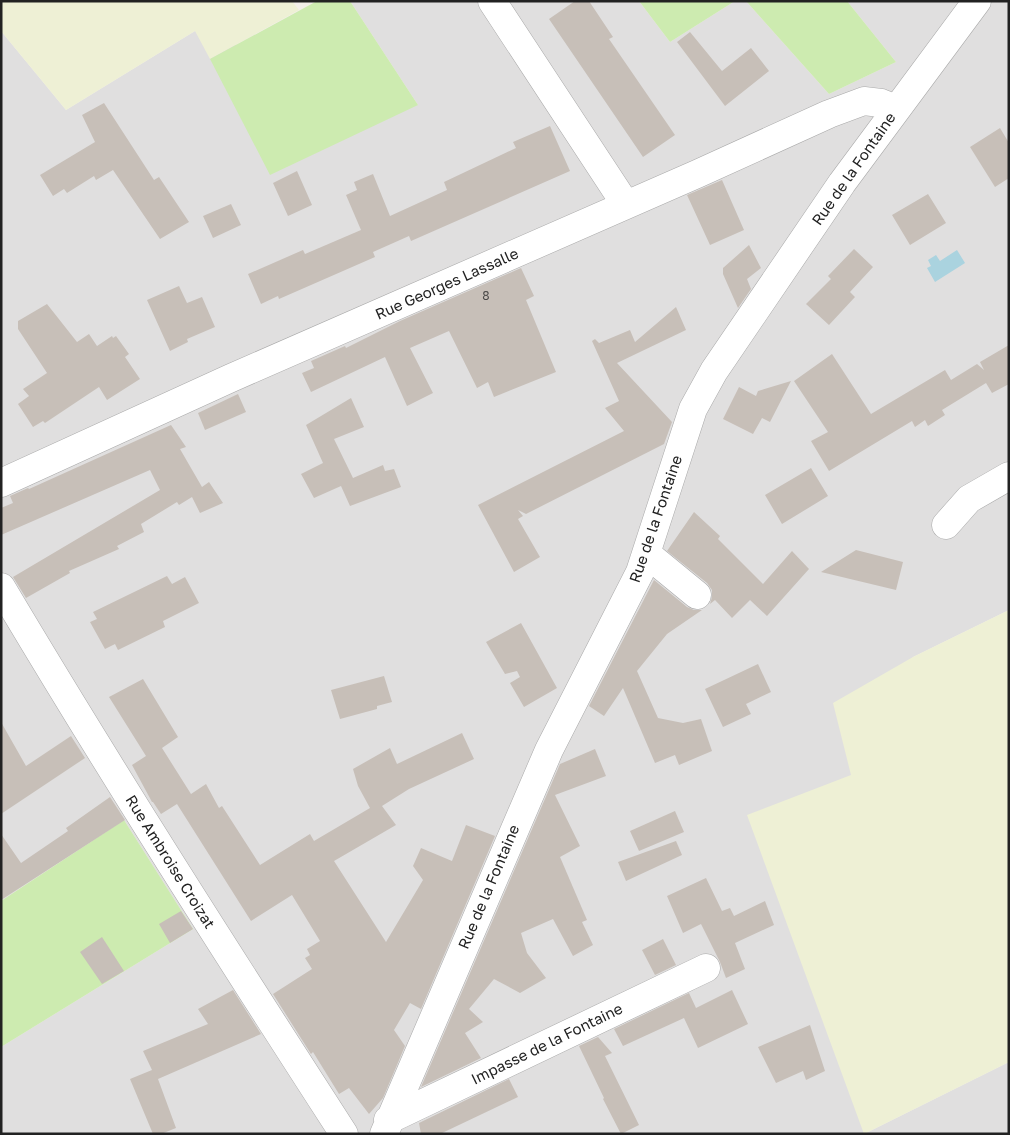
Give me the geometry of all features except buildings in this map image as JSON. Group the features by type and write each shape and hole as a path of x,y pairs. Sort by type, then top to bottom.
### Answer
{"street":[{"path":"492,1 626,205"},
{"name":"Rue de la Fontaine","path":"386,1127 548,750 640,572 693,409 714,371 966,6"},
{"name":"Rue Georges Lassalle","path":"1,483 240,374 838,111 864,101 882,103 896,109"},
{"path":"946,525 968,500 1009,476"},
{"path":"647,554 697,595"},
{"name":"Rue Ambroise Croizat","path":"1,587 92,738 213,931 344,1134"},
{"name":"Impasse de la Fontaine","path":"386,1127 706,968"}],"shaded area":[{"path":"350,1 639,1 670,42 735,1 746,1 829,94 896,62 847,1 1009,1 1009,610 913,657 851,775 864,1134 1,1134 1,1047 193,929 124,820 1,901 1,31 66,110 195,31 418,105"},
{"path":"1009,1062 1009,1134 864,1134"}],"green space":[{"path":"1,1 292,1 299,10 210,59 195,31 66,110 1,31"},
{"path":"317,1 350,1 418,105 270,175 210,59"},
{"path":"639,1 735,1 670,42"},
{"path":"746,1 847,1 896,62 829,94"},
{"path":"1009,610 1009,1062 864,1134 747,815 851,775 833,703 913,657"},
{"path":"124,820 193,929 1,1047 1,901"}],"water":[{"path":"957,250 965,263 935,282 927,268 931,266 928,260 936,255 940,261"}]}
